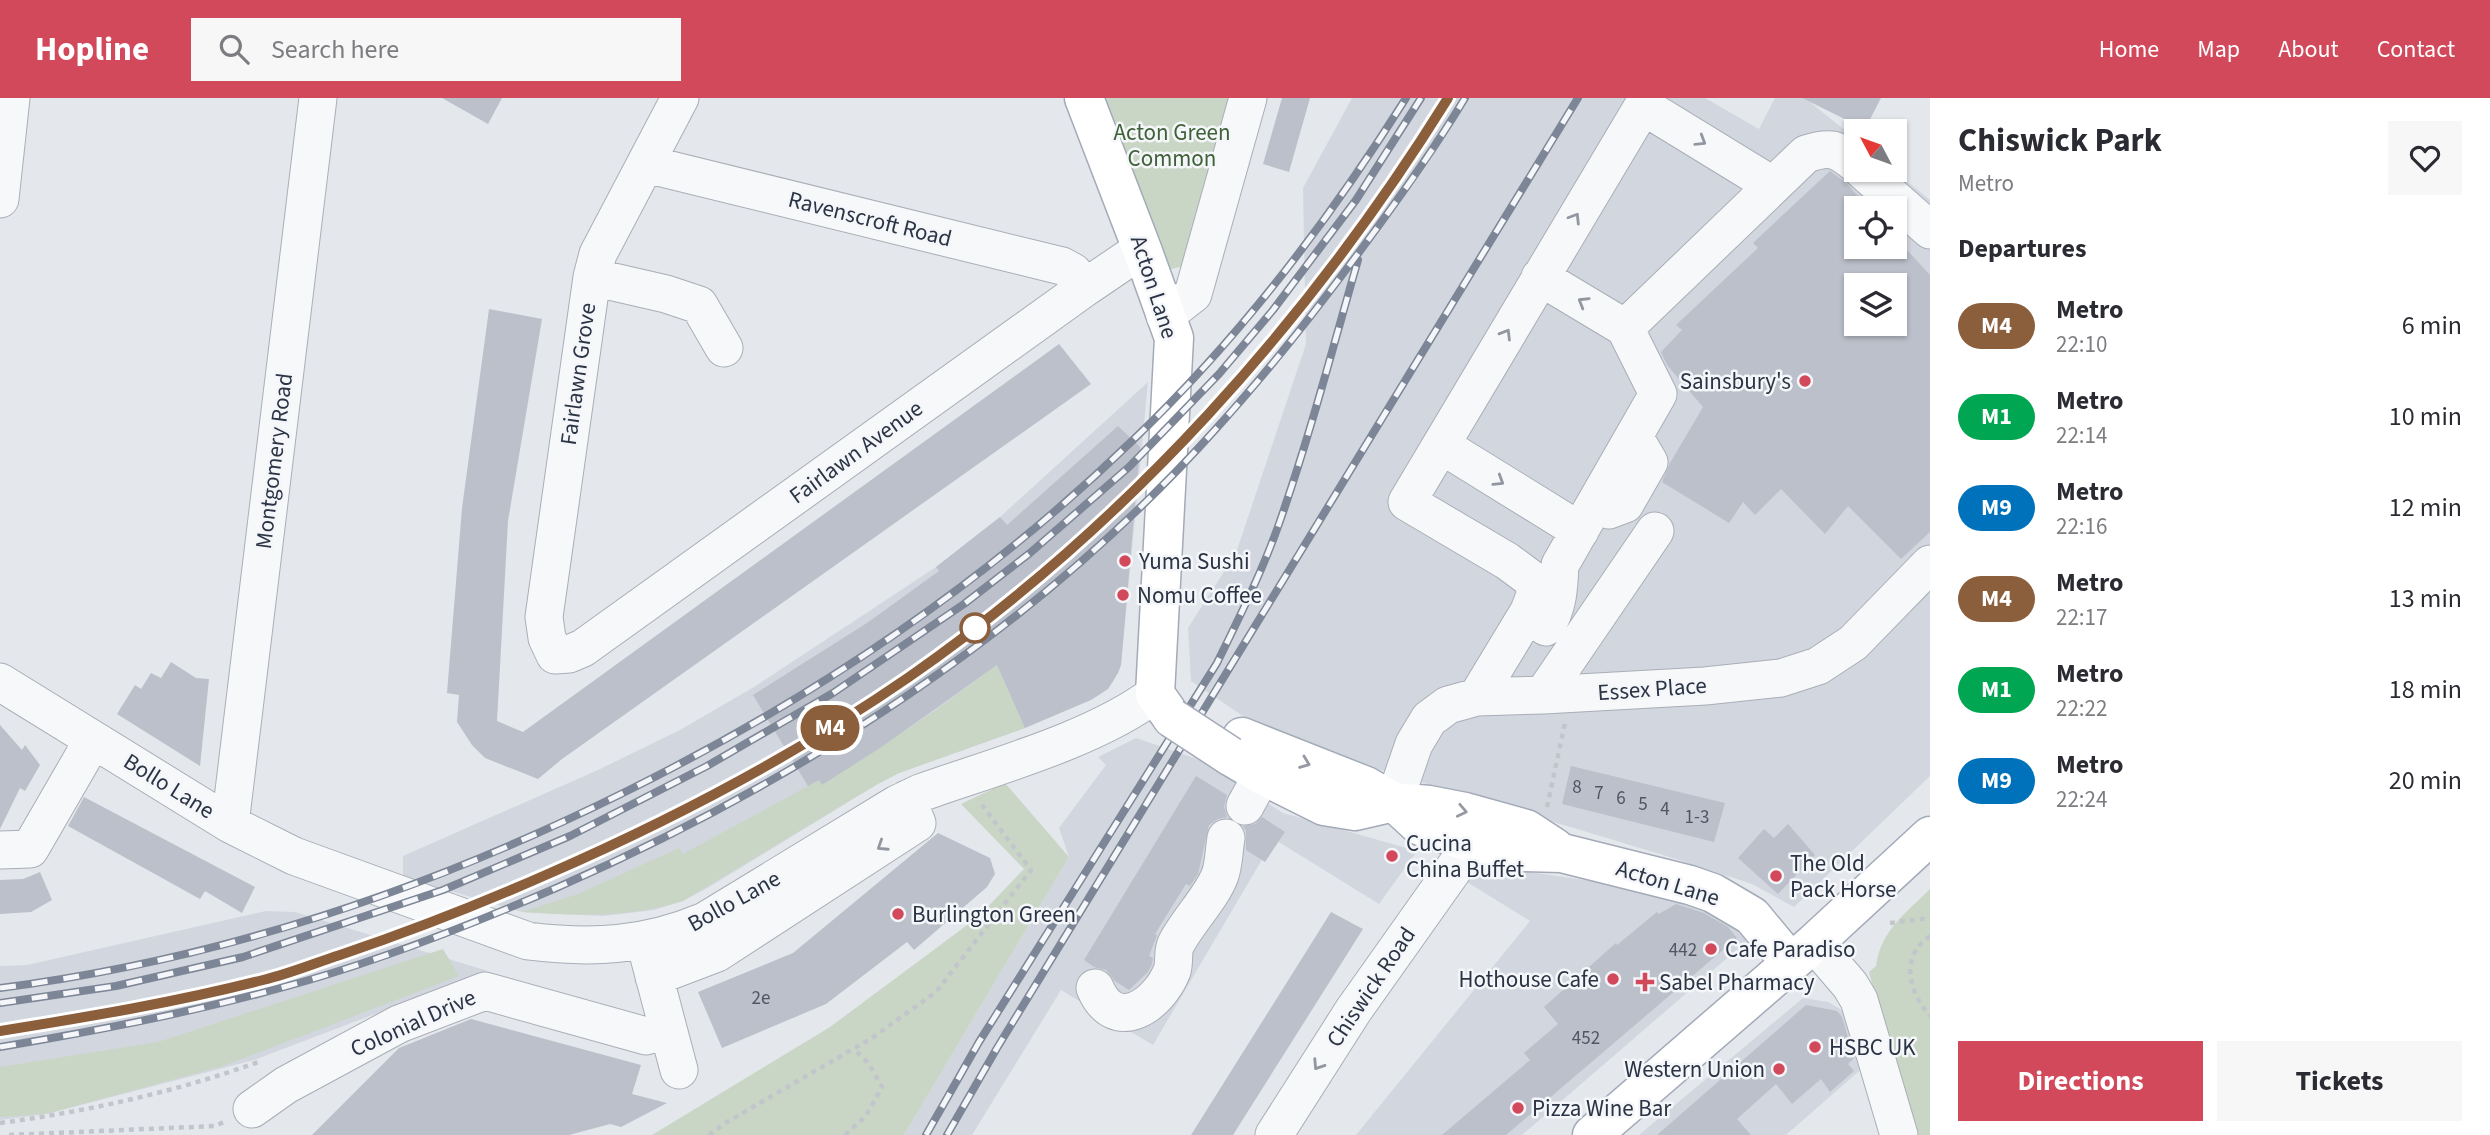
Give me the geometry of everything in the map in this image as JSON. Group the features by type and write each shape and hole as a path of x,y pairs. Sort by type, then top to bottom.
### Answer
{"main road":[{"name":"Acton Lane","path":"1084,98 1174,338 1170,705 1236,746 1366,786 1394,802 1420,826 1472,843 1520,852 1562,853 1713,893 1752,916 1803,953"},
{"name":"Acton Lane","path":"1236,746 1254,791 1354,811 1394,802 1429,804 1526,829 1562,853"},
{"path":"1592,1135 1803,953 1930,836"},
{"path":"1576,1135 1593,1110 1615,1091 1670,1068"}],"street":[{"path":"0,199 11,98"},
{"name":"Montgomery Road","path":"230,824 318,98"},
{"name":"Fairlawn Grove","path":"569,654 555,655 547,638 544,617 592,277 597,254 680,98"},
{"path":"1165,316 1193,294 1248,98"},
{"path":"1547,573 1507,561 1407,502 1643,106 1772,185"},
{"path":"1625,328 1806,154 1821,149 1832,149 1844,154"},
{"name":"Ravenscroft Road","path":"646,164 1062,266 1073,272 1086,287"},
{"path":"1876,182 1930,230"},
{"name":"Fairlawn Avenue","path":"569,654 583,648 1142,249"},
{"path":"592,277 666,294 699,306 724,348"},
{"path":"1441,445 1609,510 1625,504 1649,462 1634,438 1658,394 1625,328 1540,277"},
{"path":"1491,697 1535,595 1595,504"},
{"path":"1557,694 1655,531"},
{"name":"Essex Place","path":"1394,802 1414,744 1429,719 1448,705 1491,697 1781,678 1818,666 1853,643 1930,564"},
{"name":"Bollo Lane","path":"0,682 230,824 294,856 528,941 568,946 606,946 674,934 705,921 907,799 1070,740 1132,709 1170,705"},
{"path":"0,850 30,849 93,740"},
{"path":"654,977 718,953 917,823 907,799"},
{"path":"1095,988 1100,1000 1112,1009 1126,1013 1145,1008 1172,970 1174,946 1219,876 1226,838"},
{"name":"Chiswick Road","path":"1274,1135 1353,1011 1472,843"},
{"path":"645,941 679,1070"},
{"path":"1803,953 1850,985 1859,1000 1899,1135"},
{"name":"Colonial Drive","path":"252,1109 286,1085 399,1024 485,991 646,1036 667,1029"}],"path":[{"path":"1546,815 1557,694"},
{"path":"709,1135 854,1049 936,992 1031,870 976,797"},
{"path":"1890,923 1930,918"},
{"path":"1930,936 1920,943 1912,965 1910,981 1916,998 1930,1016"},
{"path":"845,1135 866,1116 882,1087 869,1064 854,1049"},
{"path":"0,1123 85,1110 179,1087 262,1061"},
{"path":"9,1135 215,1126 252,1109"}],"shaded area":[{"path":"1352,98 1705,98 1759,129 1775,98 1805,98 1844,130 1844,182 1908,182 1930,200 1930,776 1794,907 1752,884 1368,766 1243,716 1191,681 1188,628 1236,553 1306,344 1303,188"},
{"path":"1148,382 1121,665 1113,682 1099,695 1025,728 899,773 709,887 683,901 654,910 603,916 522,912 403,877 403,856 598,770 680,730 754,687 936,567 1000,517"},
{"path":"1136,738 1200,760 1283,813 1417,851 1379,904 1274,839 1153,1045 1061,990 972,1135 904,1135 1069,857 1059,828 1106,765 1098,757"},
{"path":"1481,865 1619,885 1721,911 1748,940 1522,1135 1356,1135 1530,921 1467,882"},
{"path":"266,911 295,912 488,971 254,1060 46,1114 0,1120 0,966 27,965"},
{"path":"1803,998 1828,1002 1853,1021 1866,1065 1786,1135 1639,1135"}],"green space":[{"name":"Acton Green Common","path":"1104,98 1237,98 1184,266 1167,270"},
{"path":"997,665 1025,728 899,773 683,901 623,913 522,912 578,894 679,848 683,854 819,780 822,785 936,710"},
{"path":"1005,783 1069,857 904,1135 652,1135 830,1027 978,917 1024,869 961,804"},
{"path":"1930,889 1930,1135 1913,1135 1869,972 1876,966 1889,932"},
{"path":"443,949 459,976 223,1066 46,1114 0,1117 0,1067 158,1042"}],"building":[{"path":"442,98 502,98 488,124"},
{"path":"1282,98 1310,98 1289,172 1263,164"},
{"path":"1802,98 1881,98 1870,119 1845,119"},
{"name":"Sainsbury's","path":"1830,171 1858,196 1844,196 1844,259 1907,259 1907,250 1930,275 1930,532 1901,559 1848,506 1825,534 1781,489 1755,515 1743,502 1729,523 1662,482 1703,407 1667,365 1661,352 1682,330 1676,325 1758,248 1753,243"},
{"path":"489,309 542,319 508,521 497,721 523,732 1059,344 1091,384 562,759 538,779 485,758 472,745 457,722 459,695 447,693 462,508"},
{"path":"1118,426 1140,447 1121,665 1108,689 1091,700 1025,728 997,665 880,748 822,785 819,780 808,786 753,695 867,623 939,571 936,567 1000,517 1007,525"},
{"path":"171,662 196,678 209,679 200,766 117,714 135,685 141,689 151,673 161,678"},
{"path":"0,725 22,750 25,745 40,765 25,791 20,788 0,829"},
{"path":"1571,766 1725,803 1714,842 1562,804"},
{"path":"1196,776 1227,795 1224,806 1227,817 1209,825 1198,874 1190,886 1186,884 1155,934 1157,935 1149,956 1153,958 1152,964 1148,972 1129,990 1115,981 1106,970 1094,967 1084,960"},
{"path":"84,797 255,887 242,913 205,891 200,899 68,826"},
{"path":"1262,817 1285,832 1265,862 1246,850 1246,831 1243,826 1255,824"},
{"name":"The Old Pack Horse","path":"1788,824 1815,855 1778,894 1738,858 1764,829 1774,838"},
{"name":"Burlington Green","path":"938,833 990,858 995,874 987,887 914,950 907,942 826,1004 722,1048 698,992 793,953"},
{"path":"40,872 52,900 31,912 0,914 0,880 23,879"},
{"path":"1676,904 1704,913 1728,927 1737,938 1506,1135 1442,1135 1530,1060 1524,1053 1558,1024 1544,1007 1616,943 1617,945 1657,912 1659,914"},
{"path":"1331,912 1363,929 1233,1135 1191,1135"},
{"path":"1806,1005 1837,1011 1842,1017 1854,1058 1848,1064 1854,1071 1830,1092 1821,1079 1792,1104 1776,1084 1737,1119 1751,1135 1657,1135"},
{"path":"471,1019 641,1065 632,1094 667,1103 621,1127 610,1124 569,1135 312,1135 399,1048"}],"railway":[{"path":"0,988 82,976 162,960 320,917 397,890 473,861 623,793 693,757 827,679 891,637 1015,545 1132,441 1171,402 1209,362 1280,278 1345,190 1406,98"},
{"path":"0,1003 116,986 243,957 443,890 570,836 707,766 833,693 964,604 1030,553 1129,467 1219,374 1273,310 1356,200 1421,98"},
{"path":"0,1031 99,1015 231,988 292,971 416,928 588,857 683,811 775,761 865,706 989,618 1066,554 1139,487 1208,415 1273,340 1335,262 1448,98"},
{"path":"0,1047 143,1021 249,996 388,955 456,929 556,888 647,846 736,800 824,749 909,694 992,635 1070,571 1145,503 1214,431 1270,367 1340,278 1413,178 1465,98"},
{"path":"947,1135 997,1048 1578,98"},
{"path":"926,1135 979,1042 1217,663 1259,575 1280,521 1358,260"}],"metro line":[{"name":"M4","path":"0,1031 124,1011 267,979 377,943 484,902 665,820 727,788 856,712 912,675 1056,562 1172,453 1289,322 1351,242 1407,163 1448,98"}],"place":[{"name":"Sainsbury's","path":"1805,381"},
{"name":"Yuma Sushi","path":"1125,561"},
{"name":"Nomu Coffee","path":"1123,595"},
{"name":"Cucina China Buffet","path":"1392,856"},
{"name":"The Old Pack Horse","path":"1776,876"},
{"name":"Burlington Green","path":"898,914"},
{"name":"Cafe Paradiso","path":"1711,949"},
{"name":"Hothouse Cafe","path":"1613,979"},
{"name":"Sabel Pharmacy","path":"1645,982"},
{"name":"HSBC UK","path":"1815,1047"},
{"name":"Western Union","path":"1779,1069"},
{"name":"Pizza Wine Bar","path":"1518,1108"}]}
